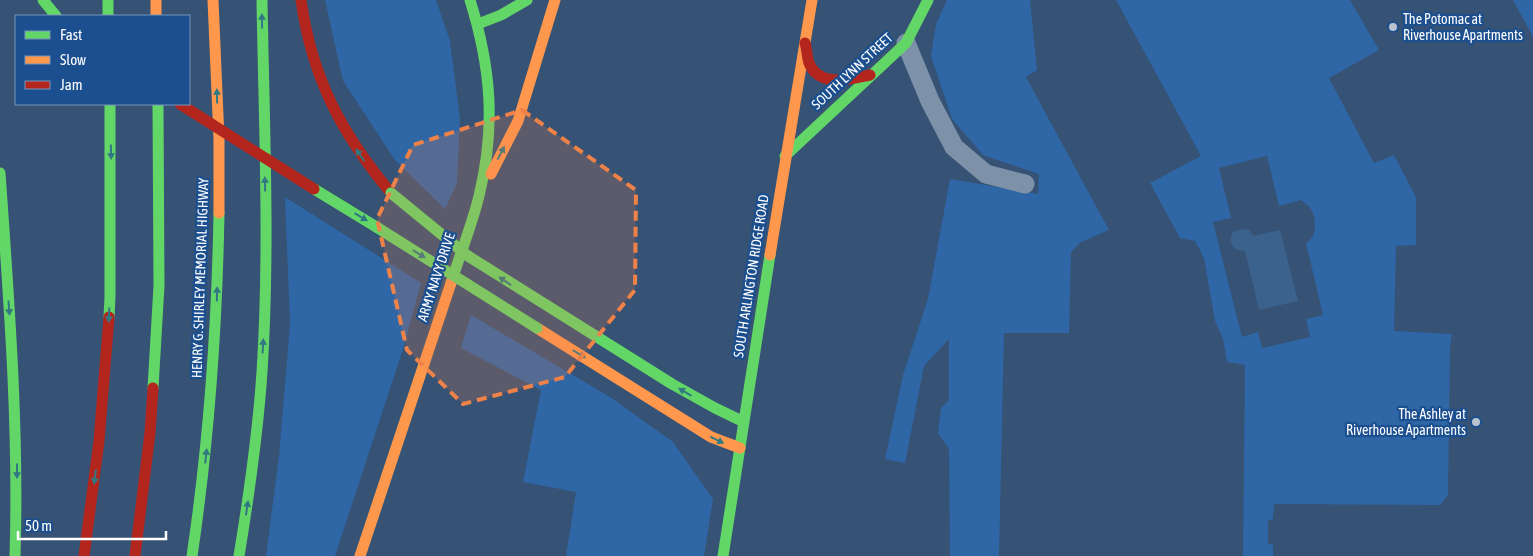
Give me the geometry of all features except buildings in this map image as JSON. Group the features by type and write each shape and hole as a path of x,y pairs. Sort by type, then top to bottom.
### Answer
{"main road":[{"path":"43,0 54,15"},
{"path":"108,0 108,15"},
{"path":"156,0 156,15"},
{"name":"HENRY G. SHIRLEY MEMORIAL HIGHWAY","path":"192,556 206,460 216,313 218,176 213,0"},
{"path":"216,61 222,0"},
{"path":"239,556 258,419 264,320 265,199 262,0"},
{"path":"301,0 312,57 331,104 358,152 391,193 447,240 543,305 705,404 744,422"},
{"name":"ARMY NAVY DRIVE","path":"360,556 479,196 488,151 490,111 486,60 478,24 470,0"},
{"path":"478,24 501,15 527,0"},
{"path":"479,196 518,121 555,0"},
{"name":"SOUTH ARLINGTON RIDGE ROAD","path":"723,556 785,156 812,0"},
{"name":"SOUTH LYNN STREET","path":"785,156 906,43 928,0"},
{"path":"805,40 809,63 812,68 826,79 844,81 870,75"},
{"path":"84,556 99,440 109,315 111,226 110,105"},
{"path":"135,556 150,433 159,286 158,105"},
{"path":"182,105 712,437 740,448"},
{"path":"0,172 16,416 17,494 15,556"}],"street":[{"path":"906,43 930,101 954,147 986,174 1026,184"}],"highlighted area":[{"path":"522,110 636,190 635,290 565,377 463,404 407,350 377,219 413,145"}],"shaded area":[{"path":"325,0 436,0 450,41 460,119 457,183 445,209 395,160 343,81"},
{"path":"947,0 1030,0 1037,70 1026,77 1109,230 1081,242 1071,252 1069,333 1004,333 999,556 950,556 949,449 938,433 941,408 949,400 949,339 924,366 905,463 885,459 903,375 928,299 950,179 1038,194 1039,174 983,155 952,119 931,56 936,24"},
{"path":"1116,0 1350,0 1379,50 1329,78 1374,163 1394,155 1416,197 1416,245 1396,246 1394,331 1452,334 1450,347 1448,495 1440,505 1274,504 1273,519 1268,521 1268,544 1273,544 1273,556 1243,556 1245,365 1227,362 1223,339 1215,321 1204,258 1195,241 1180,238 1150,183 1201,156","holes":["1267,156 1279,206 1301,200 1313,213 1314,233 1310,241 1306,243 1323,315 1306,319 1310,337 1262,348 1258,332 1242,337 1213,222 1231,218 1219,168"]},
{"path":"1513,0 1533,0 1533,37"},
{"path":"285,197 421,283 404,346 335,556 266,556 279,456 290,324"},
{"path":"1240,229 1249,230 1254,236 1280,230 1298,301 1259,310 1245,251 1235,248 1230,240 1233,232"},
{"path":"471,315 610,397 673,442 713,499 704,556 566,556 576,492 523,482 541,390 461,348"}],"traffic: fast":[{"path":"43,0 55,15"},
{"path":"108,0 108,15"},
{"path":"239,556 256,441 266,279 262,0"},
{"path":"451,283 479,196 488,146 489,97 487,73 483,49 470,0"},
{"path":"478,24 501,15 527,0"},
{"path":"785,156 906,43 928,0"},
{"path":"109,317 110,105"},
{"path":"153,388 159,286 158,105"},
{"path":"0,173 10,317 16,460 15,556"},
{"path":"314,189 378,228"},
{"path":"391,193 468,256"},
{"path":"192,556 211,385 219,213"},
{"path":"378,228 537,328"},
{"path":"723,556 770,255"},
{"path":"468,256 672,384 744,422"}],"traffic: slow":[{"path":"156,0 156,15"},
{"path":"213,0 219,139 219,213"},
{"path":"491,174 518,121 555,0"},
{"path":"770,255 812,0"},
{"path":"360,556 451,283"},
{"path":"537,328 711,437 740,448"}],"traffic: jam":[{"path":"301,0 313,55 331,103 357,148 391,193"},
{"path":"805,43 809,63 820,76 827,79 845,80 870,75"},
{"path":"182,105 314,189"},
{"path":"84,556 99,441 109,317"},
{"path":"135,556 150,433 153,388"}],"place":[{"name":"The Potomac at Riverhouse Apartments","path":"1393,27"},
{"name":"The Ashley at Riverhouse Apartments","path":"1476,422"}]}
